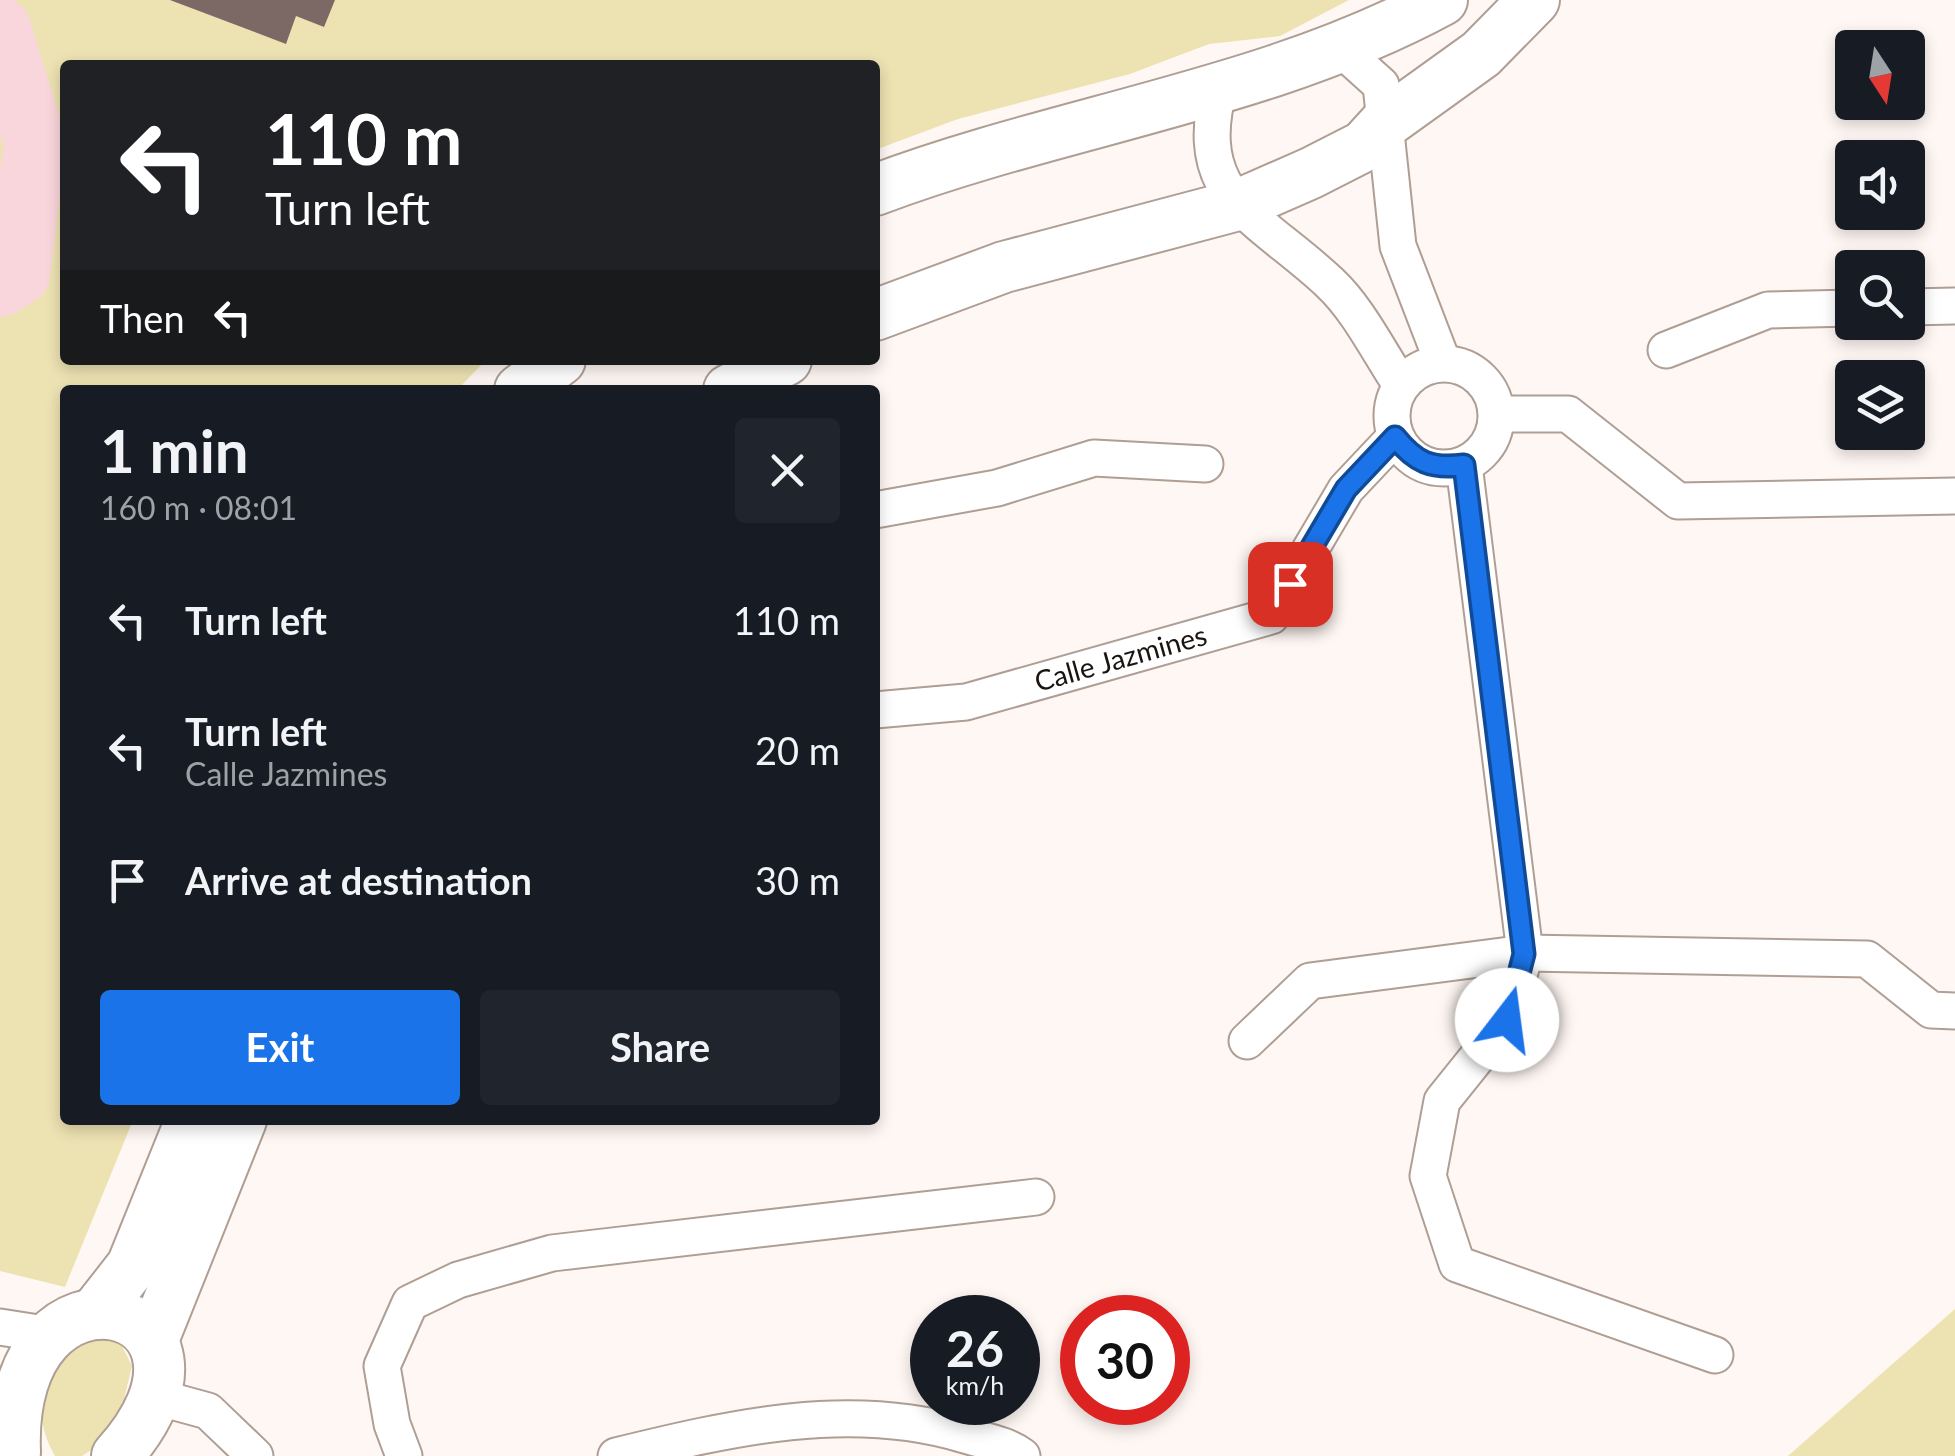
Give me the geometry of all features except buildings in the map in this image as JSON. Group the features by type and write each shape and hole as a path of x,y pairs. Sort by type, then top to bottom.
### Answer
{"main road":[{"path":"880,188 942,165 1341,49 1442,0"},
{"path":"880,313 1004,267 1238,206 1364,146 1385,123 1482,54 1534,0"},
{"path":"527,385 553,365"},
{"path":"738,385 776,365"},
{"path":"12,1440 29,1361 51,1335 96,1312 132,1266 189,1125"},
{"path":"116,1456 138,1432 153,1396 158,1366 153,1340 239,1125"},
{"path":"96,1312 127,1314 153,1340"}],"street":[{"path":"1341,49 1381,84 1398,246 1443,363"},
{"path":"1220,85 1210,122 1212,160 1238,206 1333,286 1401,385"},
{"path":"1925,307 1955,306"},
{"path":"1666,350 1768,310 1835,308"},
{"path":"1443,363 1469,369 1489,388 1497,414 1489,444 1464,465 1436,468 1412,458 1395,437 1391,410 1401,385 1419,369 1443,363"},
{"path":"1497,414 1568,414 1678,501 1955,496"},
{"name":"Calle Jazmines","path":"880,710 966,702 1270,616 1346,489 1395,437"},
{"path":"880,509 997,488 1094,458 1205,464"},
{"path":"1464,465 1524,954 1507,1020 1442,1101 1428,1176 1457,1264 1715,1356"},
{"path":"1247,1041 1310,982 1524,954 1867,959 1930,1010 1955,1011"},
{"path":"404,1456 392,1424 382,1366 410,1303 458,1280 552,1253 1036,1197"},
{"path":"0,1327 51,1335"},
{"path":"153,1396 208,1411 256,1456"},
{"path":"616,1456 705,1434 804,1418 923,1422 1012,1449 1022,1456"}],"shaded area":[{"path":"0,0 1349,0 1280,36 1209,44 1130,74 958,119 880,148 880,60 60,60 60,365 481,365 462,385 60,385 60,1125 131,1125 65,1287 0,1271"},
{"path":"1955,1309 1955,1456 1788,1456"},
{"path":"82,1334 117,1336 132,1366 120,1416 106,1440 82,1456 55,1456 42,1421 45,1391"}],"waterway":[{"path":"0,28 35,143 19,274 0,286"}],"route":[{"path":"1290,584 1346,489 1395,437 1412,458 1436,468 1464,465 1524,954 1507,1020"}]}
